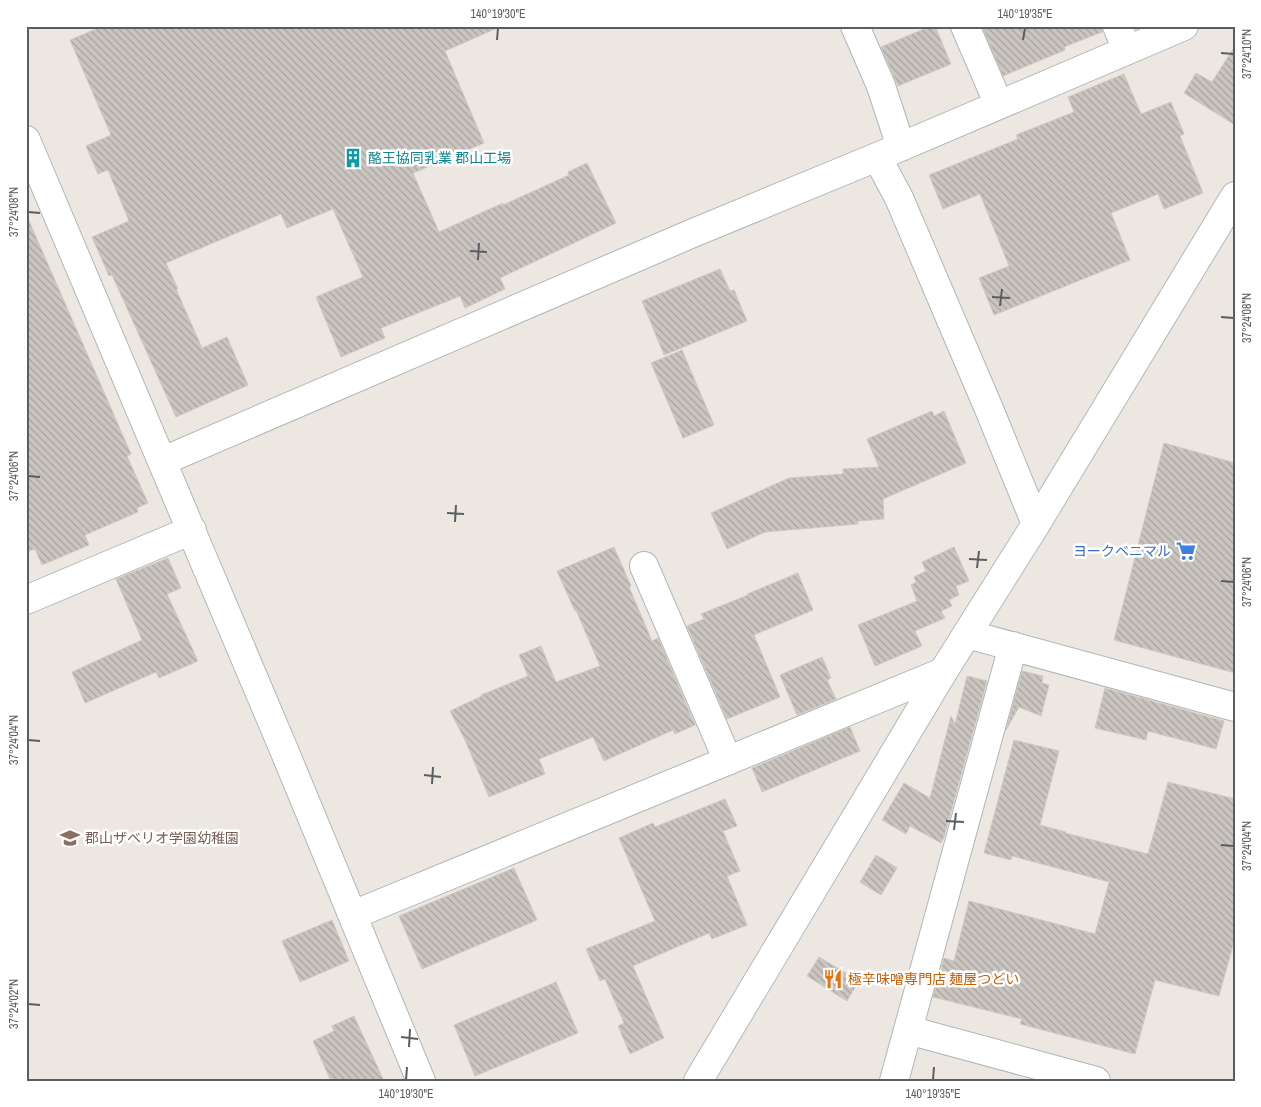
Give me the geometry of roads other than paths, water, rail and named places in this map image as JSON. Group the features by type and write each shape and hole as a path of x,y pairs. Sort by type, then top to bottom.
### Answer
{"street":[{"path":"855,26 881,86 889,152 899,198 1036,524"},
{"path":"965,26 999,105"},
{"path":"163,461 668,244 999,105 1122,38 1184,26"},
{"path":"26,140 192,530 421,1081"},
{"path":"698,1081 943,672 1036,524 1235,196"},
{"path":"26,600 192,530"},
{"path":"644,566 728,761"},
{"path":"967,634 1235,707"},
{"path":"894,1081 1013,646"},
{"path":"353,915 943,672"},
{"path":"908,1030 1096,1081"}],"place":[{"name":"酪王協同乳業 郡山工場","path":"353,158"},
{"name":"ヨークベニマル","path":"1186,551"},
{"name":"郡山ザベリオ学園幼稚園","path":"70,838"},
{"name":"極辛味噌専門店 麺屋つどい","path":"833,979"}]}
